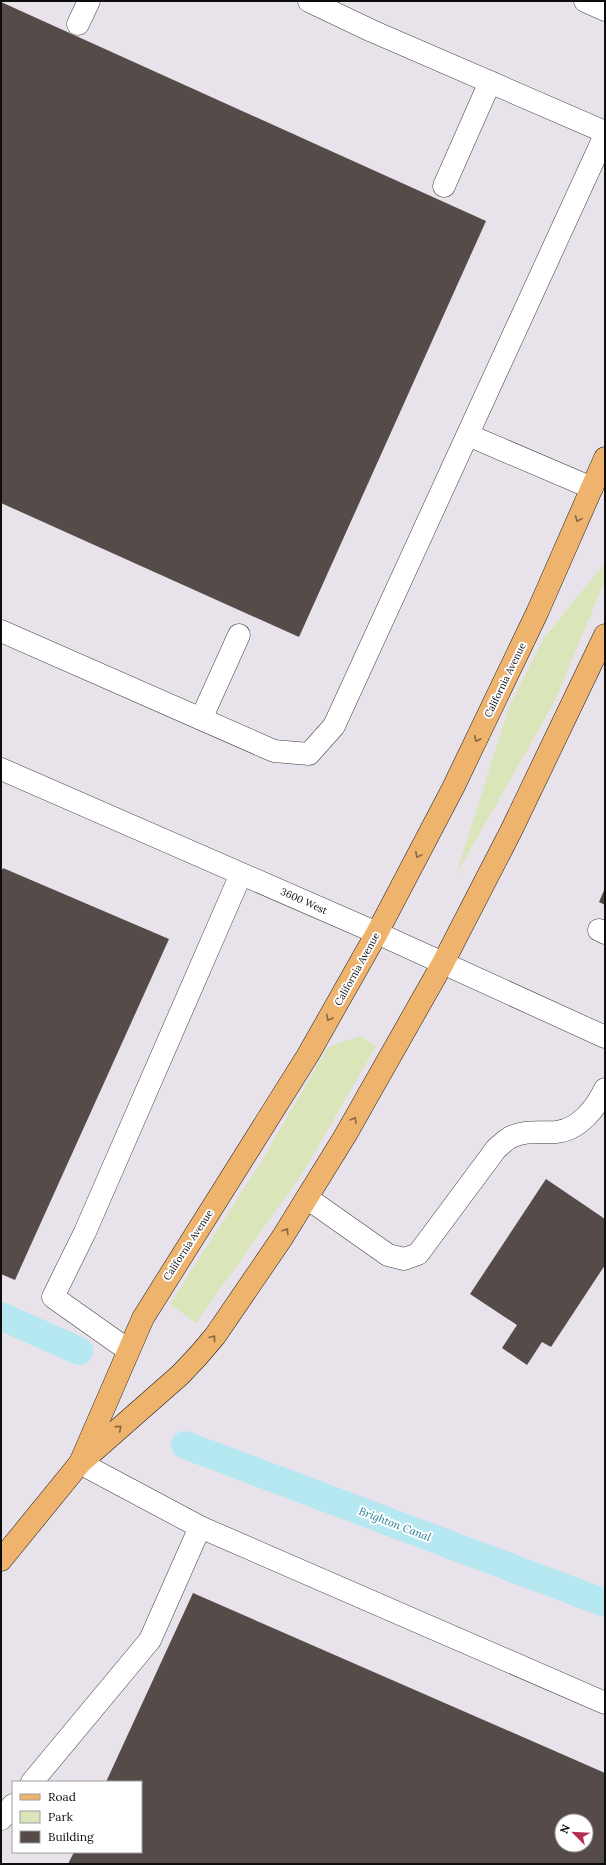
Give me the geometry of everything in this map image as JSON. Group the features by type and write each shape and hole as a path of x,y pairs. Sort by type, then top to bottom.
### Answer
{"main road":[{"name":"California Avenue","path":"80,1463 143,1318 308,1055 377,933 456,781 598,491 605,458"},
{"name":"California Avenue","path":"1,1560 80,1463 180,1375 198,1356 215,1336 269,1257 307,1198 395,1050 443,963 512,831 605,636"}],"street":[{"path":"78,24 88,1"},
{"path":"1,631 274,751 309,754 334,726 605,133 309,1"},
{"path":"585,1 605,10"},
{"path":"444,186 490,82"},
{"path":"468,435 598,491"},
{"path":"201,719 239,635"},
{"name":"3600 West","path":"1,769 377,933 605,1037"},
{"path":"128,1350 53,1297 85,1232 241,874"},
{"path":"307,1198 388,1255 404,1259 418,1254 496,1149 510,1138 527,1132 558,1132 571,1127 585,1118 599,1102 605,1089"},
{"path":"80,1463 200,1527 605,1703"},
{"path":"33,1781 150,1640 200,1527"},
{"path":"1,1819 12,1806"}],"shaded area":[{"path":"1,1 605,1 605,1864 1,1864"}],"green space":[{"path":"605,563 605,580 555,701 456,875 509,707 543,639"},
{"path":"361,1036 376,1046 304,1171 196,1323 170,1304 258,1167 328,1047"}],"building":[{"path":"1,2 486,221 299,637 1,503"},
{"path":"3,868 169,939 15,1280 1,1274 1,872"},
{"path":"605,888 605,905 599,902"},
{"path":"546,1179 605,1219 605,1265 551,1347 542,1342 527,1365 502,1348 517,1325 470,1294"},
{"path":"193,1593 605,1773 605,1864 68,1864 74,1853 142,1853 142,1781 106,1781"}],"waterway":[{"name":"Brighton Canal","path":"1,1316 79,1351"},
{"name":"Brighton Canal","path":"185,1445 605,1603"}]}
